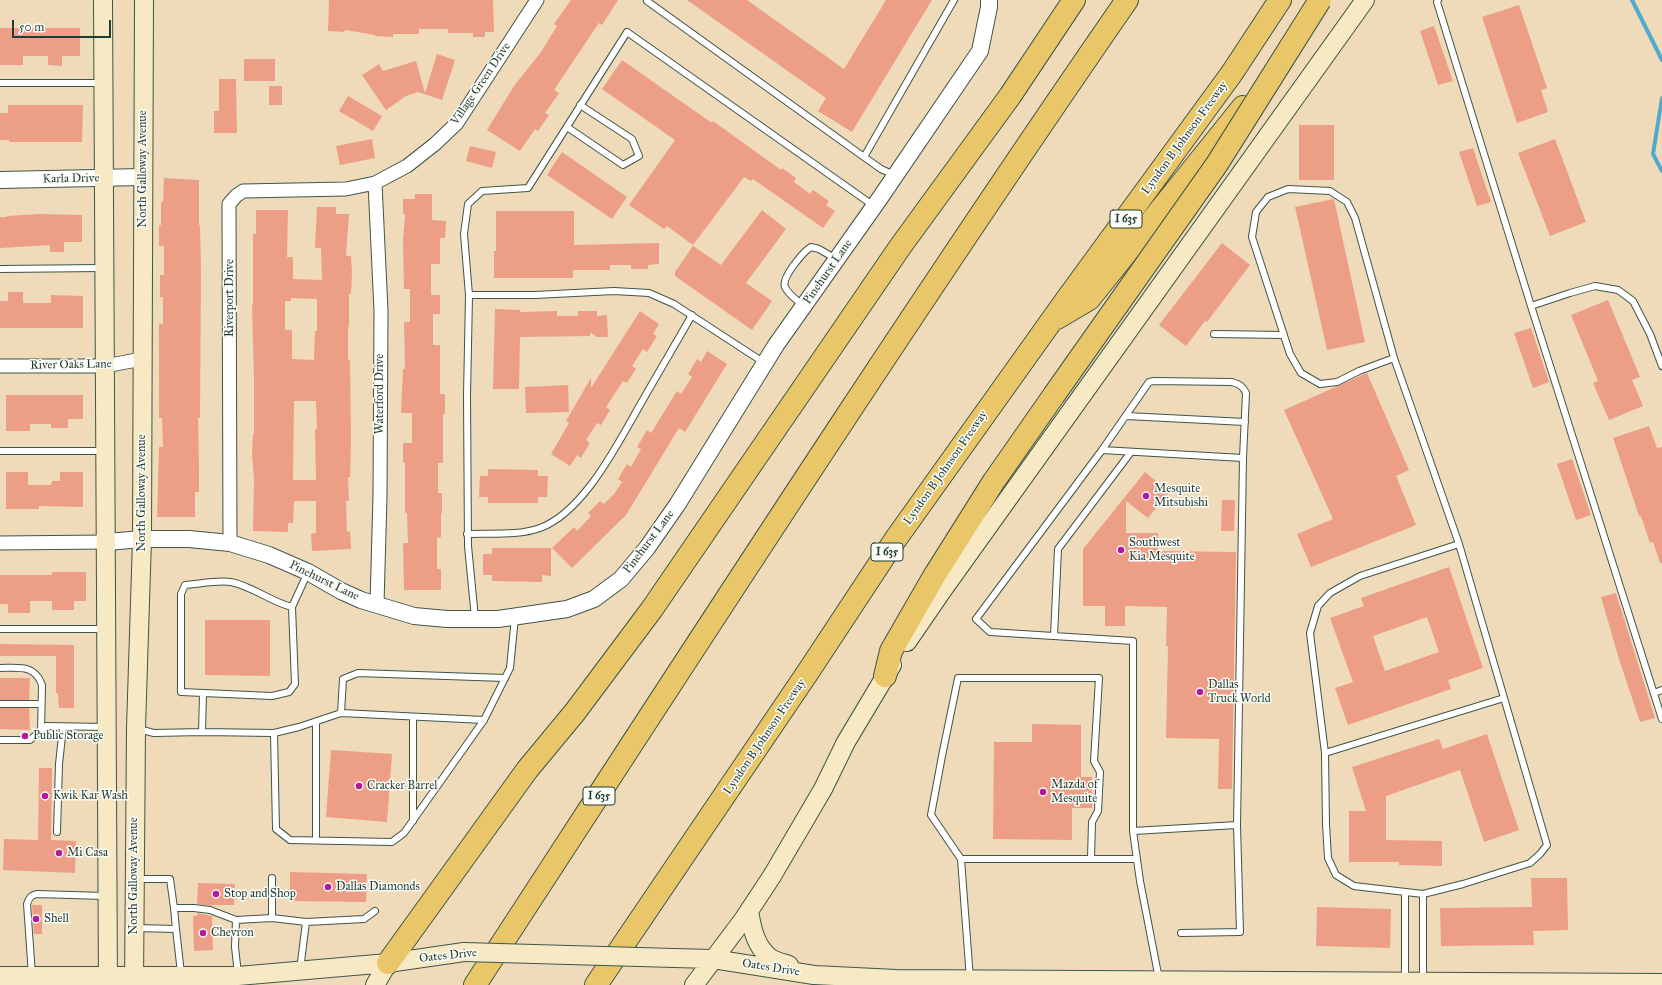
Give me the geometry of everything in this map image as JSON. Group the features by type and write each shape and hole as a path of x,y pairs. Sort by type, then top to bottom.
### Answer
{"highway":[{"path":"388,963 527,770 575,712 652,609 895,253 1010,96 1074,0"},
{"name":"I 635","path":"475,985 851,408 1019,157 1127,0"},
{"name":"Lyndon B Johnson Freeway","path":"596,985 808,672 895,540 1050,323 1232,73 1280,0"},
{"path":"885,676 891,650 933,578 994,481 1213,170 1320,0"},
{"path":"1050,323 1089,299 1227,128 1303,29 1329,0"}],"main road":[{"path":"103,0 108,726 108,981"},
{"name":"North Galloway Avenue","path":"134,981 136,728 142,539 144,0"},
{"path":"694,985 749,911 802,827 824,789 846,742 885,676 942,590 1365,0"},
{"path":"108,726 136,728"},
{"path":"749,911 753,933 758,944 769,957 814,975"},
{"name":"Oates Drive","path":"0,976 134,981 181,976 238,976 388,963 464,952 713,959 814,975 903,982 1405,984 1662,983"},
{"path":"374,985 388,963"}],"street":[{"name":"Village Green Drive","path":"375,183 408,166 436,144 457,123 536,0"},
{"name":"Pinehurst Lane","path":"0,542 107,542 142,539 189,539 230,544 269,555 308,572 341,591 414,616 447,619 498,619 568,609 594,599 621,579 647,548 677,505 765,364 980,52 989,0"},
{"name":"Karla Drive","path":"0,180 143,177"},
{"name":"Riverport Drive","path":"230,544 229,204 243,191 346,189 375,183"},
{"name":"Waterford Drive","path":"375,183 381,311 380,496 376,604"},
{"name":"River Oaks Lane","path":"0,366 106,366 142,359"}],"lane":[{"path":"648,0 647,1 864,158 894,175"},
{"path":"864,158 954,0"},
{"path":"1438,0 1439,9 1531,306 1662,719"},
{"path":"475,619 467,534 469,295 464,234 468,204 482,191 528,188 627,32 874,206"},
{"path":"0,83 104,83"},
{"path":"567,127 623,165 639,156 632,139 580,105"},
{"path":"1394,358 1359,370 1337,382 1320,384 1301,373 1290,354 1252,238 1256,212 1268,197 1288,189 1330,191 1347,202 1355,218 1394,358 1458,544 1548,845 1530,863 1463,884 1423,894 1354,886 1336,875 1328,858 1325,753 1310,633 1318,606 1330,593 1360,576 1458,544"},
{"path":"804,306 786,290 784,280 804,251 811,247 819,248 836,259"},
{"path":"0,269 105,268"},
{"path":"1531,306 1595,286 1618,290 1633,301 1650,334 1662,366"},
{"path":"469,295 535,295 614,291 649,293 674,304 692,315 765,364"},
{"path":"467,534 522,532 540,528 559,518 581,497 592,484 615,447 692,315"},
{"path":"1214,334 1284,335"},
{"path":"1159,983 1133,831 1133,641 990,632 976,619 1127,416 1149,382 1232,382 1244,388 1246,393 1243,458 1237,825 1240,932 1181,933"},
{"path":"1127,416 1245,422"},
{"path":"1102,450 1243,458"},
{"path":"0,451 106,451"},
{"path":"1054,636 1058,549 1132,452"},
{"path":"292,607 231,582 185,584 181,594 181,692 272,696 289,692 295,684 292,607 308,572"},
{"path":"274,733 276,829 290,840 392,842 404,833 484,720 510,668 515,617"},
{"path":"0,629 107,629"},
{"path":"0,668 25,668 33,672 39,678 42,685 41,731"},
{"path":"341,713 343,679 358,673 505,678"},
{"path":"970,982 961,858 931,816 958,678 1099,678 1094,760 1100,772 1098,811 1092,822 1091,858"},
{"path":"1654,692 1662,690"},
{"path":"202,732 203,694"},
{"path":"1325,753 1504,698"},
{"path":"0,704 41,704"},
{"path":"136,728 154,733 274,733 316,722 341,713 484,720"},
{"path":"413,717 413,821"},
{"path":"316,722 316,840"},
{"path":"0,740 30,740 46,726 108,726"},
{"path":"57,832 59,764 63,727"},
{"path":"1133,831 1237,825"},
{"path":"961,858 1137,858"},
{"path":"272,878 272,918"},
{"path":"134,879 170,879 181,976"},
{"path":"1405,892 1405,984"},
{"path":"32,976 27,904 30,897 33,894 108,896"},
{"path":"1423,894 1423,984"},
{"path":"174,908 210,910 236,920 272,918 306,922 364,919 375,911"},
{"path":"236,920 235,947 238,976"},
{"path":"300,971 306,922"},
{"path":"134,928 176,929"}],"building":[{"path":"329,0 493,0 494,32 485,32 485,37 473,37 473,33 448,33 448,29 419,29 419,34 393,34 393,37 375,36 345,30 344,32 328,31"},
{"path":"571,0 618,0 602,25 599,23 554,90 559,93 545,113 549,115 538,131 535,129 520,151 487,130 514,86 541,52 557,26 554,24"},
{"path":"687,0 747,0 844,69 886,0 932,0 852,132 818,111 826,98"},
{"path":"1519,5 1547,88 1541,90 1548,112 1517,123 1482,17"},
{"path":"1434,26 1453,81 1438,85 1420,31"},
{"path":"0,28 80,28 80,56 62,56 62,66 48,65 48,56 23,56 23,65 0,65"},
{"path":"437,54 455,60 442,100 418,92 406,96 386,110 362,75 379,64 383,71 416,61 425,93"},
{"path":"244,59 275,59 275,81 244,81"},
{"path":"622,60 712,123 713,121 781,170 782,168 796,178 794,182 810,194 813,190 829,201 826,205 835,211 823,228 753,179 751,181 744,177 693,245 667,226 664,229 629,205 675,140 602,89"},
{"path":"219,79 236,79 237,133 214,133 214,111 219,111"},
{"path":"269,86 282,86 282,105 269,105"},
{"path":"348,96 382,116 373,131 339,111"},
{"path":"8,105 83,105 82,142 9,142 9,140 0,140 0,113 8,113"},
{"path":"1299,125 1334,125 1334,180 1299,180"},
{"path":"372,139 375,158 340,165 336,146"},
{"path":"1555,139 1586,222 1550,236 1518,153"},
{"path":"470,146 496,152 492,168 466,161"},
{"path":"1473,148 1491,202 1477,206 1459,152"},
{"path":"562,152 627,197 612,219 547,175"},
{"path":"164,178 199,180 201,270 200,418 198,418 199,492 195,492 195,517 157,517 159,447 163,447 162,418 159,418 159,324 163,324 163,297 160,297 160,275 164,275 164,246 159,246 159,225 161,225 161,202 163,202"},
{"path":"415,194 432,194 432,220 446,221 445,238 440,238 440,264 431,264 431,295 440,295 440,314 433,314 433,345 440,345 440,394 445,394 445,414 443,414 443,463 438,463 438,493 442,493 442,513 441,537 437,538 437,569 441,569 441,590 404,590 403,543 408,543 407,513 405,513 405,463 403,462 403,443 412,443 412,413 401,413 403,369 405,369 404,322 410,322 410,289 404,289 403,241 405,214 403,214 403,199 415,199"},
{"path":"1334,199 1365,342 1327,350 1295,207"},
{"path":"317,207 336,207 336,214 349,214 346,256 351,256 352,274 351,294 349,294 348,327 351,442 350,477 348,477 349,501 346,501 347,532 350,531 351,549 312,551 311,534 316,533 316,501 294,501 293,523 288,523 288,532 253,531 254,480 252,454 254,434 254,378 252,305 253,234 256,234 256,210 288,210 287,257 293,257 293,279 322,280 321,248 315,248","holes":["291,298 317,299 317,331 315,331 314,360 292,359 292,330 285,330 285,301 291,301","294,401 316,401 316,480 293,480"]},
{"path":"762,210 786,229 746,283 772,301 752,330 675,276 675,272 693,246 721,265"},
{"path":"496,211 574,211 574,245 659,243 659,264 648,265 648,269 631,269 631,265 610,265 610,270 573,270 573,278 494,278"},
{"path":"40,214 82,215 82,242 64,242 64,252 50,252 50,245 0,248 0,217"},
{"path":"1222,243 1250,265 1207,322 1205,321 1186,346 1159,325"},
{"path":"8,292 23,292 23,303 51,303 51,295 83,296 83,328 0,328 0,301 8,301"},
{"path":"1608,300 1640,377 1632,380 1643,406 1609,420 1593,383 1598,381 1571,315"},
{"path":"495,309 520,310 520,312 557,311 557,316 578,316 578,311 597,311 597,316 607,315 608,337 597,337 590,332 590,336 520,337 519,389 493,389"},
{"path":"640,311 659,324 653,334 657,336 647,352 643,349 632,366 636,369 627,383 623,381 606,407 610,410 601,425 597,423 586,440 590,443 581,458 577,455 570,466 551,454 569,423 566,421 591,378 591,388"},
{"path":"1531,328 1549,382 1533,388 1514,333"},
{"path":"707,351 727,364 685,432 679,428 626,515 572,568 552,548 574,527 577,531 591,516 588,513 600,501 604,504 614,494 622,482 618,479 627,464 631,467 641,449 637,447 647,430 651,433 677,391 681,394 692,377 688,374 697,359 701,362"},
{"path":"1367,373 1409,470 1396,476 1416,525 1311,567 1297,534 1333,519 1284,410"},
{"path":"568,385 569,412 526,413 525,387"},
{"path":"6,395 83,395 83,419 68,419 68,428 51,428 51,424 30,424 30,431 6,431"},
{"path":"1649,426 1657,448 1662,447 1662,563 1660,563 1653,542 1650,543 1641,516 1639,516 1613,438"},
{"path":"1572,459 1591,515 1576,520 1557,464"},
{"path":"488,469 538,470 538,476 548,476 547,497 538,497 538,503 488,503 488,497 479,497 480,476 488,476"},
{"path":"6,472 28,472 28,485 51,485 52,481 60,481 60,472 83,472 83,507 39,506 39,509 6,509"},
{"path":"1145,472 1169,492 1148,518 1126,501 1126,533 1158,533 1158,551 1236,552 1232,789 1218,789 1219,739 1166,738 1168,646 1166,646 1167,607 1125,606 1125,626 1105,626 1105,606 1083,606 1083,549"},
{"path":"1222,500 1235,500 1234,531 1221,531"},
{"path":"492,548 551,548 551,576 542,575 542,582 492,581 492,575 483,575 483,554 492,554"},
{"path":"1449,567 1483,668 1448,680 1451,689 1348,725 1335,688 1353,682 1330,618 1364,606 1361,598","holes":["1427,617 1439,652 1385,671 1373,636"]},
{"path":"52,572 86,572 86,601 74,601 74,610 52,610 52,601 30,601 30,613 8,613 8,604 0,604 0,575 52,575"},
{"path":"1616,593 1655,718 1640,722 1619,659 1601,597"},
{"path":"205,620 270,620 270,676 205,675"},
{"path":"0,644 74,645 74,708 59,708 58,693 56,693 56,656 0,656"},
{"path":"0,678 30,678 29,700 0,700"},
{"path":"0,708 29,708 30,730 0,729"},
{"name":"Mazda of Mesquite","path":"1032,724 1081,725 1081,777 1092,777 1092,808 1072,808 1072,840 993,839 994,742 1032,742"},
{"path":"1487,734 1519,830 1484,842 1460,770 1386,796 1386,840 1442,841 1442,866 1399,865 1399,862 1349,862 1349,811 1366,811 1352,767 1439,739 1443,749"},
{"name":"Cracker Barrel","path":"331,750 392,754 387,822 326,817"},
{"path":"39,768 52,768 51,840 76,841 75,873 3,870 4,839 38,840"},
{"name":"Dallas Diamonds","path":"290,872 367,874 366,902 290,901"},
{"path":"1531,878 1567,878 1568,930 1533,931 1534,945 1441,946 1440,908 1532,907"},
{"name":"Stop and Shop","path":"198,883 235,884 234,905 212,906 197,904"},
{"name":"Shell","path":"32,905 42,905 42,934 34,934"},
{"path":"1317,907 1391,909 1390,948 1316,946"},
{"name":"Chevron","path":"197,913 212,916 213,950 194,951 193,916 197,916"}],"waterway":[{"path":"1632,0 1662,60"},
{"path":"1662,98 1653,154 1662,171"}],"place":[{"name":"Mesquite Mitsubishi","path":"1146,496"},
{"name":"Southwest Kia Mesquite","path":"1121,550"},
{"name":"Dallas Truck World","path":"1200,692"},
{"name":"Public Storage","path":"25,736"},
{"name":"Cracker Barrel","path":"359,786"},
{"name":"Mazda of Mesquite","path":"1043,792"},
{"name":"Kwik Kar Wash","path":"45,796"},
{"name":"Mi Casa","path":"59,853"},
{"name":"Dallas Diamonds","path":"328,887"},
{"name":"Stop and Shop","path":"216,894"},
{"name":"Shell","path":"36,919"},
{"name":"Chevron","path":"203,933"}]}
